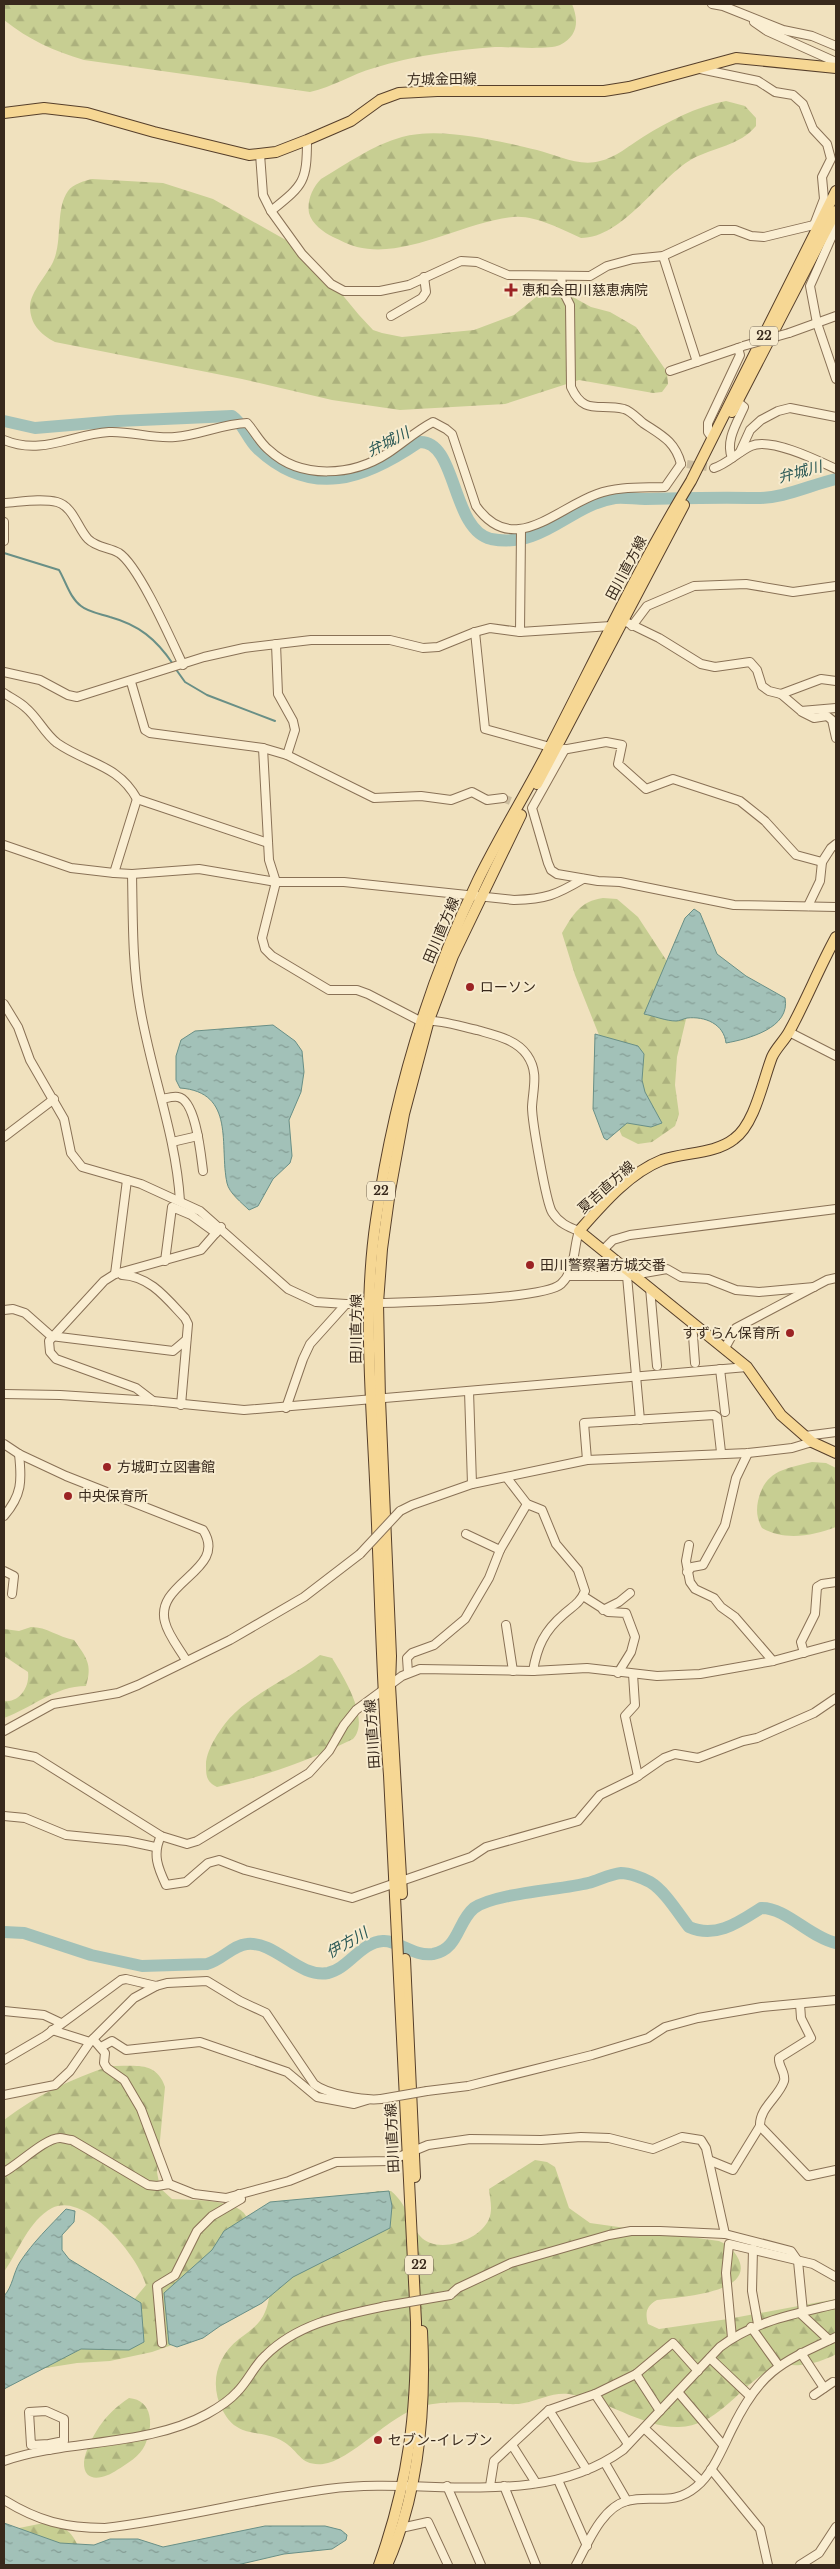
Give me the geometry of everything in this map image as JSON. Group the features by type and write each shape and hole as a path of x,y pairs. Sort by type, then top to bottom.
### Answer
{"main road":[{"name":"方城金田線","path":"4,113 44,108 87,113 248,155 276,152 307,140 351,121 380,100 398,94 437,91 604,91 630,87 736,58 836,68"},
{"name":"田川直方線","path":"476,896 528,807 557,749 611,626 738,402 828,220 836,191"},
{"name":"田川直方線","path":"693,482 712,438 828,220"},
{"name":"田川直方線","path":"379,2565 406,2486 420,2428 424,2375 386,1688 391,1656 375,1400 373,1303 398,1143 425,1021 476,896 628,623 670,522"},
{"name":"夏吉直方線","path":"836,937 833,949 773,1056 756,1104 743,1130 735,1139 722,1146 662,1160 638,1173 603,1204 579,1231 604,1249 630,1275 650,1288 747,1367 780,1415 808,1439 836,1453"},
{"name":"田川直方線","path":"387,2565 401,2528 406,2486"}],"street":[{"path":"712,4 742,13 783,30 812,36 836,46"},
{"path":"742,13 744,4"},
{"path":"742,13 767,31 836,62"},
{"path":"696,69 758,81 775,92 793,95 803,104 813,129 827,144 831,158 822,177 824,199 828,220 836,227 810,286 817,323 836,379"},
{"path":"271,211 303,182 307,168 307,140"},
{"path":"260,154 262,195 271,211 302,254 331,284 344,291 380,291 409,285 461,261 477,262 508,275 590,276 606,266 633,259 663,256 720,230 735,230 751,236 764,237 828,220"},
{"path":"663,256 697,362"},
{"path":"390,316 422,298 426,292 424,277"},
{"path":"4,440 43,447 109,432 174,437 207,431 229,424 246,423 268,450 288,464 313,471 334,472 360,465 387,454 433,422 452,434 476,506 482,515 496,526 521,532 596,494 616,489 665,487 684,464 678,451 668,438 626,410 594,407 581,403 571,387 570,305 563,291 561,277"},
{"path":"670,371 836,316"},
{"path":"712,438 708,432 708,423 740,355 740,347"},
{"path":"732,458 728,448 744,407 738,402"},
{"path":"740,453 750,430 761,420 778,411 790,408 836,417"},
{"path":"714,468 762,443 803,454 836,469"},
{"path":"4,503 58,502 68,509 87,538 95,545 119,554 127,562 161,616 183,665"},
{"path":"4,522 4,541"},
{"path":"520,632 521,532"},
{"path":"4,672 40,680 68,695 77,697 131,682 204,657 244,648 311,640 383,640 423,648 438,647 490,628 520,632 611,626 628,623 647,606 678,591 694,586 746,584 793,592 836,586"},
{"path":"628,623 659,638 701,664 715,667 750,662 758,670 762,686 769,691 782,694 801,711 814,718 828,716 832,720 836,738"},
{"path":"475,632 484,729 557,749 606,742 622,745 618,764 646,789 673,779 740,801 764,821 796,855 822,862"},
{"path":"276,644 278,694 293,721 295,730 287,754"},
{"path":"782,694 821,679 836,681"},
{"path":"131,682 145,730 150,733 263,748 287,754 374,798 421,796 451,800 472,792 487,800 503,798"},
{"path":"4,693 27,709 46,734 58,744 116,773 130,786 138,800 268,843"},
{"path":"801,711 836,708"},
{"path":"4,1004 18,1027 30,1060 64,1119 68,1144 76,1161 90,1170 127,1180 200,1211 218,1230 288,1289 316,1302 346,1304 480,1298 549,1291 560,1285 568,1276 572,1267 579,1231 565,1226 551,1210 533,1114 535,1074 527,1054 517,1045 504,1038 425,1021 357,990 329,990 272,956 265,949 262,938 276,882 269,860 263,748"},
{"path":"114,873 138,800"},
{"path":"528,807 550,870 557,874 583,879 620,882 734,905 836,907"},
{"path":"808,906 820,881 822,862 836,844"},
{"path":"4,846 71,868 114,873 132,874 199,869 276,882 344,882 476,896 536,899 556,895 583,879"},
{"path":"132,874 135,974 140,1009 172,1142 180,1201"},
{"path":"788,1032 836,1056"},
{"path":"162,1099 179,1097 184,1100 196,1122 203,1171"},
{"path":"4,1137 54,1099"},
{"path":"172,1142 198,1136"},
{"path":"115,1274 127,1180"},
{"path":"165,1260 172,1207 218,1230"},
{"path":"604,1249 613,1240 630,1235 836,1209"},
{"path":"153,1401 136,1388 56,1359 50,1352 49,1342 51,1336 95,1289 115,1274 201,1250 218,1230"},
{"path":"568,1276 630,1275 667,1269 681,1277 708,1279 736,1290 759,1292 814,1287"},
{"path":"115,1274 138,1278 157,1289 185,1318 188,1324 181,1406"},
{"path":"630,1275 640,1420"},
{"path":"725,1348 736,1328 814,1287 836,1278"},
{"path":"650,1288 657,1366"},
{"path":"286,1408 302,1359 310,1344 346,1304"},
{"path":"4,1310 25,1313 51,1336 173,1351 186,1340"},
{"path":"692,1322 696,1363"},
{"path":"4,1394 60,1395 153,1401 181,1406 244,1410 286,1408 636,1375 747,1367"},
{"path":"720,1369 725,1412"},
{"path":"468,1391 472,1484"},
{"path":"587,1460 584,1423 714,1415 717,1417 721,1452"},
{"path":"4,1731 53,1704 118,1693 230,1640 304,1597 360,1554 400,1511 412,1504 472,1484 587,1460 721,1452 748,1453 792,1448 808,1439 836,1432"},
{"path":"4,1444 19,1454 66,1476 204,1530 210,1543 208,1554 169,1598 164,1613 165,1622 186,1660"},
{"path":"687,1572 692,1567 703,1565 725,1525 736,1478 748,1453"},
{"path":"4,1516 16,1501 20,1478 19,1454"},
{"path":"506,1478 527,1504 542,1510 556,1544 578,1570 585,1591 580,1602 563,1614 536,1649 533,1672"},
{"path":"408,1673 408,1658 412,1653 434,1645 465,1619 489,1578 500,1550 527,1504"},
{"path":"466,1534 500,1550"},
{"path":"688,1545 687,1572 695,1589 714,1598 735,1617 773,1661"},
{"path":"4,1571 14,1576 12,1594"},
{"path":"804,1653 801,1642 815,1614 817,1587 822,1584 836,1582"},
{"path":"603,1610 619,1602 630,1593"},
{"path":"583,1596 603,1610 626,1613 635,1637 631,1652 618,1673"},
{"path":"506,1625 513,1671"},
{"path":"4,1751 35,1756 161,1836 187,1844 197,1841 308,1772 325,1755 356,1710 408,1673 420,1669 533,1672 587,1668 657,1676 700,1674 773,1661 836,1644"},
{"path":"634,1674 635,1705 625,1716 638,1776"},
{"path":"161,1836 155,1847 160,1871 166,1885 186,1882 213,1860 347,1898 471,1857 486,1847 578,1821 600,1795 638,1776 656,1762 675,1754 698,1758 743,1741 757,1738 814,1713 836,1698"},
{"path":"4,1816 25,1818 66,1835 127,1841 155,1847"},
{"path":"4,2060 52,2030 121,1980 126,1979 156,1986"},
{"path":"4,2095 55,2085 70,2071 92,2041 134,1998 156,1986 167,1983 207,1981 240,2001 266,2013 314,2084 321,2090 367,2100"},
{"path":"101,2047 112,2041 126,2050 200,2042 286,2072 317,2097 354,2104 427,2090 468,2086 648,2038 665,2027 698,2018 762,2007 836,2000"},
{"path":"711,2161 734,2170 760,2126 760,2119 785,2078 779,2058 810,2038 801,2018 800,2004"},
{"path":"4,2011 44,2015 61,2023"},
{"path":"52,2030 92,2041 101,2047 105,2053 104,2063 107,2068 124,2080 141,2109 169,2184"},
{"path":"760,2126 808,2176 836,2170"},
{"path":"4,2172 16,2166 46,2143 59,2138 72,2140 148,2185 169,2184 194,2194 226,2198 290,2181 336,2162 389,2161 428,2145 470,2139 541,2140 581,2136 609,2138 652,2149 682,2137 701,2140 711,2161 725,2234"},
{"path":"162,2343 157,2286 175,2275 197,2230 212,2216 241,2199 239,2194"},
{"path":"4,2461 49,2447 64,2441 64,2419 46,2411 29,2412 31,2445 49,2447 123,2439 176,2426 206,2414 236,2393 265,2356 302,2330 320,2322 386,2306 450,2295 458,2288 511,2263 609,2234 631,2231 725,2234 791,2251 798,2261 802,2313 833,2338 801,2353 768,2373 750,2396 711,2469 701,2481 686,2494 675,2499 627,2501 609,2512 576,2565"},
{"path":"732,2338 726,2273 729,2244 814,2264 836,2277"},
{"path":"752,2249 754,2326 779,2366"},
{"path":"4,2500 48,2522 71,2528 105,2528 329,2489 406,2486 504,2486 558,2480 605,2463 628,2444 710,2358 732,2338 754,2326 836,2304"},
{"path":"490,2486 494,2461 548,2410 595,2394 636,2374 673,2343 698,2371"},
{"path":"801,2353 824,2388"},
{"path":"710,2358 750,2396"},
{"path":"636,2374 660,2411"},
{"path":"814,2395 833,2382"},
{"path":"678,2392 724,2445"},
{"path":"595,2394 628,2444"},
{"path":"548,2410 587,2470"},
{"path":"644,2428 701,2481"},
{"path":"512,2445 536,2483"},
{"path":"605,2463 627,2501"},
{"path":"711,2469 760,2529 768,2565"},
{"path":"558,2480 587,2546"},
{"path":"447,2486 481,2565"},
{"path":"504,2486 536,2565"},
{"path":"401,2528 428,2522 448,2565"},
{"path":"800,2565 819,2552 836,2527"}],"green space":[{"path":"4,4 572,4 576,22 574,33 566,41 555,47 495,47 418,57 366,71 310,92 84,60 42,44 13,27 4,20"},
{"path":"726,101 745,106 756,118 756,126 742,138 692,159 679,168 626,218 596,235 581,238 539,220 513,217 475,225 415,244 376,249 357,247 329,235 315,224 310,217 309,204 311,195 321,179 350,161 391,140 417,134 434,133 469,136 537,150 584,163 611,157 683,115"},
{"path":"92,179 163,183 213,199 307,252 359,315 373,330 382,333 402,337 474,330 514,315 546,289 560,290 591,307 610,312 636,327 667,372 668,384 662,392 653,393 579,380 505,404 400,410 332,400 242,379 55,342 40,332 34,323 30,312 31,300 56,254 64,198 73,186"},
{"path":"603,898 617,899 638,917 674,972 687,1015 677,1057 675,1085 679,1114 675,1126 652,1142 638,1144 622,1136 618,1127 599,1035 575,975 562,933 578,910 588,902"},
{"path":"812,1462 826,1463 836,1468 836,1527 818,1533 799,1536 780,1535 762,1528 757,1508 761,1491 766,1483 771,1477 785,1469"},
{"path":"37,1627 74,1640 87,1661 89,1672 86,1686 54,1693 4,1718 4,1701 15,1699 23,1692 26,1688 28,1672 4,1656 4,1629 19,1631"},
{"path":"320,1655 332,1658 353,1698 359,1721 358,1731 353,1739 319,1755 270,1773 217,1787 211,1783 206,1770 207,1759 212,1744 227,1721 246,1703"},
{"path":"110,2066 136,2066 150,2069 161,2078 165,2087 157,2172 160,2188 172,2199 201,2200 233,2206 241,2210 246,2216 249,2227 172,2345 152,2352 110,2361 77,2363 27,2371 12,2379 4,2391 4,2329 132,2302 146,2285 133,2259 109,2230 80,2209 65,2205 52,2208 37,2220 30,2228 4,2272 4,2120 55,2088"},
{"path":"535,2160 547,2162 555,2167 569,2208 590,2223 719,2241 735,2253 740,2263 740,2273 734,2281 723,2288 709,2292 657,2300 647,2310 648,2324 659,2329 728,2319 836,2299 836,2354 809,2364 775,2367 751,2383 730,2403 707,2419 694,2425 679,2427 652,2423 596,2401 569,2394 552,2395 518,2404 440,2403 422,2406 410,2411 345,2455 323,2464 315,2464 305,2461 284,2442 267,2435 243,2430 229,2420 223,2411 216,2391 217,2372 220,2363 231,2346 263,2317 269,2294 269,2262 337,2203 378,2191 391,2191 405,2208 420,2236 427,2242 446,2245 457,2243 477,2234 489,2219 491,2208 489,2189"},
{"path":"129,2398 137,2400 147,2409 150,2430 145,2445 133,2459 112,2473 96,2478 91,2477 87,2474 84,2462 90,2444 105,2419"},
{"path":"44,2523 59,2526 69,2532 82,2555 4,2565 14,2529"}],"water":[{"path":"694,909 700,913 717,954 746,976 785,998 785,1008 781,1017 766,1030 756,1035 726,1043 718,1026 707,1020 687,1018 672,1021 644,1014 685,918"},
{"path":"273,1025 295,1041 302,1051 304,1072 301,1092 289,1120 292,1156 290,1163 273,1179 258,1206 249,1210 228,1187 222,1123 217,1110 210,1099 198,1092 180,1088 176,1080 176,1056 181,1040 195,1031"},
{"path":"595,1034 638,1046 644,1054 642,1080 645,1092 662,1123 651,1127 627,1123 607,1140 604,1138 593,1109"},
{"path":"389,2191 392,2206 390,2228 293,2277 262,2303 220,2326 203,2338 177,2347 169,2344 164,2293 212,2250 224,2231 270,2202"},
{"path":"66,2209 75,2211 74,2222 62,2235 62,2250 69,2259 141,2303 144,2342 129,2350 81,2349 4,2389 4,2296 25,2255"},
{"path":"4,2523 60,2543 94,2545 110,2539 138,2539 163,2547 265,2526 325,2526 341,2530 347,2535 346,2540 332,2549 284,2554 237,2565 4,2565"}],"waterway":[{"name":"弁城川","path":"4,421 35,428 118,421 232,416 240,423 254,445 278,465 298,474 318,479 359,474 379,466 419,442 431,445 441,455 468,520 478,532 491,539 510,540 526,538 556,525 599,502 615,498 765,498 786,494 836,479"},
{"path":"4,553 59,570 77,603 91,611 130,624 146,634 160,647 173,664"},
{"path":"175,668 185,682 207,695 275,721"},
{"name":"伊方川","path":"4,1932 24,1933 91,1955 142,1966 207,1964 242,1945 258,1945 268,1948 307,1970 317,1973 328,1973 335,1971 375,1942 389,1941 426,1954 442,1951 453,1941 468,1914 474,1908 484,1903 512,1895 588,1883 621,1873 640,1877 656,1886 689,1927 699,1930 718,1930 736,1923 761,1908 779,1912 817,1935 836,1943"}],"tunnel":[{"path":"687,464 714,468"},
{"path":"503,798 525,807"}],"place":[{"name":"恵和会田川慈恵病院","path":"511,290"},
{"name":"ローソン","path":"470,987"},
{"name":"田川警察署方城交番","path":"530,1265"},
{"name":"すずらん保育所","path":"790,1333"},
{"name":"方城町立図書館","path":"107,1467"},
{"name":"中央保育所","path":"68,1496"},
{"name":"セブン-イレブン","path":"378,2440"}]}
